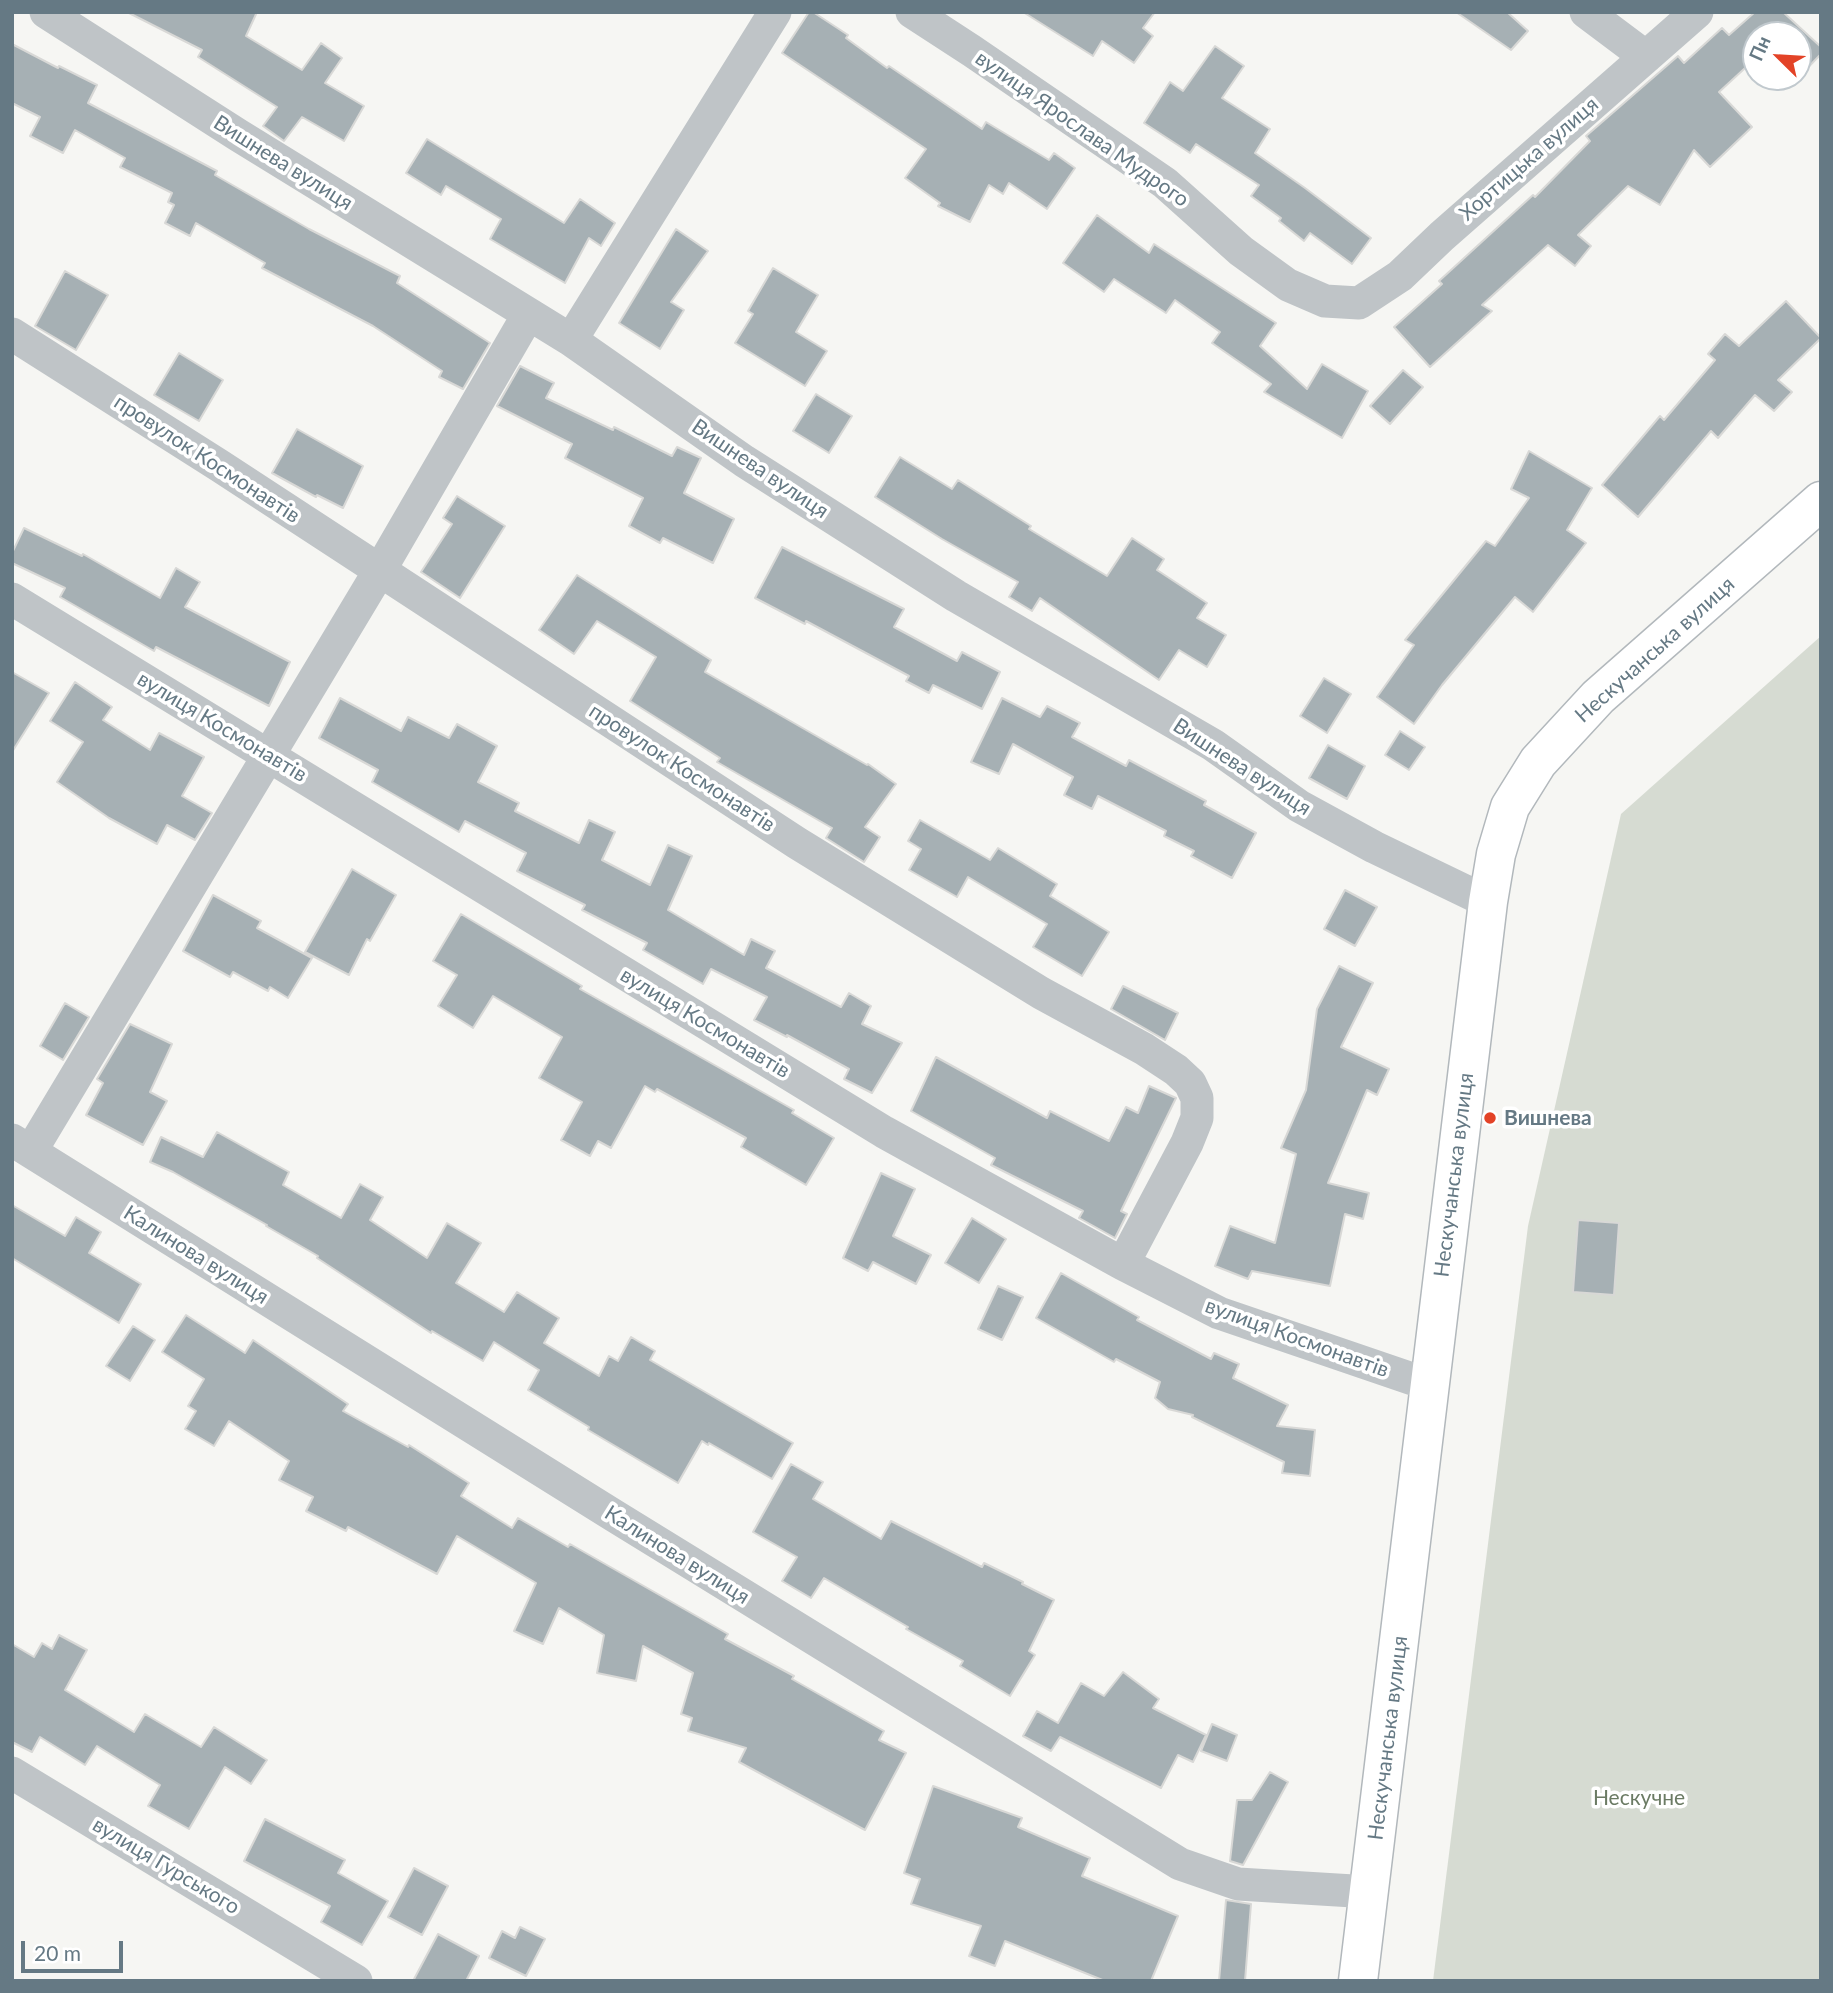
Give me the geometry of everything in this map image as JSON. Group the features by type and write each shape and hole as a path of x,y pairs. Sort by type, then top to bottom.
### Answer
{"street":[{"name":"Вишнева вулиця","path":"46,12 571,340 744,461 956,596 1213,745 1299,806 1374,847 1488,902"},
{"path":"571,340 775,12"},
{"name":"вулиця Ярослава Мудрого","path":"912,12 1165,183 1241,251 1288,285 1325,301 1359,303"},
{"path":"1586,12 1646,57"},
{"name":"Хортицька вулиця","path":"1359,303 1400,276 1697,12"},
{"path":"21,1146 268,754 380,570 528,314"},
{"name":"провулок Космонавтів","path":"12,334 220,466 797,843 1041,993 1144,1049 1183,1076 1190,1083 1196,1098 1197,1118 1187,1143 1123,1264"},
{"name":"Нескучанська вулиця","path":"1359,1981 1488,902 1496,853 1510,807 1538,762 1598,697 1821,501"},
{"name":"вулиця Космонавтів","path":"12,599 884,1132 1123,1264 1219,1313 1430,1385"},
{"name":"Калинова вулиця","path":"21,1146 612,1515 1180,1864 1238,1884 1370,1892"},
{"name":"вулиця Гурського","path":"12,1773 356,1981"}],"green space":[{"name":"Нескучне","path":"1821,636 1821,1981 1433,1981 1528,1226 1621,814"}],"building":[{"path":"127,12 257,12 246,36 302,70 321,43 342,58 325,83 364,106 344,141 302,117 284,141 263,126 277,107 198,57 202,50"},
{"path":"809,12 848,35 846,38 887,68 889,66 982,129 986,122 1049,160 1054,153 1075,168 1047,209 1009,183 1003,194 989,185 970,222 938,206 940,203 905,178 926,149 782,53"},
{"path":"1023,12 1155,12 1143,28 1153,36 1134,63 1102,41 1093,56"},
{"path":"1456,12 1507,12 1528,31 1511,50"},
{"path":"1755,12 1783,12 1793,21 1745,21"},
{"path":"1742,24 1742,71 1719,92 1752,127 1710,167 1694,150 1660,205 1628,186 1578,235 1591,246 1575,266 1548,245 1482,305 1492,311 1430,367 1394,327 1442,284 1439,281 1533,195 1535,197 1590,141 1586,136 1678,56 1684,63 1722,28 1729,35"},
{"path":"1812,39 1821,47 1821,54 1812,63"},
{"path":"12,44 97,85 88,103 217,171 215,175 309,229 400,276 397,283 490,343 463,389 439,377 442,371 373,326 262,268 265,263 196,223 190,236 165,223 174,205 168,202 172,193 120,167 125,158 75,130 63,153 30,136 40,117 12,103"},
{"path":"1215,46 1244,66 1222,98 1270,129 1255,153 1371,238 1352,264 1310,233 1304,241 1279,221 1281,218 1251,196 1259,185 1196,144 1190,153 1144,123 1170,82 1183,91"},
{"path":"427,139 564,223 580,199 615,223 601,246 589,238 565,283 490,239 501,219 446,186 441,195 406,173"},
{"path":"1097,215 1149,253 1154,244 1276,323 1260,346 1307,389 1322,364 1368,391 1342,438 1264,392 1271,384 1212,343 1220,332 1175,300 1166,313 1114,279 1104,292 1063,263"},
{"path":"676,229 708,251 671,302 684,310 660,349 619,323"},
{"path":"773,268 818,295 796,332 827,351 805,386 735,343 753,314 748,311"},
{"path":"65,271 108,295 76,350 35,326"},
{"path":"1786,301 1821,338 1778,380 1792,392 1774,411 1755,395 1718,438 1711,431 1638,517 1602,485 1660,416 1664,420 1715,360 1708,354 1725,334 1739,346"},
{"path":"179,353 223,380 199,421 154,395"},
{"path":"520,366 554,383 546,398 672,456 677,447 701,458 684,493 734,519 713,563 663,538 660,543 629,526 643,498 565,458 572,444 497,406"},
{"path":"1403,370 1423,387 1390,424 1370,406"},
{"path":"816,394 852,416 829,453 793,431"},
{"path":"297,429 363,466 343,508 272,473"},
{"path":"1529,451 1592,488 1567,530 1586,543 1533,612 1515,597 1442,685 1414,724 1377,697 1414,645 1405,640 1486,541 1495,546 1529,498 1511,489"},
{"path":"900,457 952,489 958,480 1031,526 1029,529 1107,576 1132,538 1164,559 1157,570 1207,603 1197,618 1226,635 1207,667 1179,650 1159,680 1040,598 1032,611 1009,597 1018,582 875,497"},
{"path":"457,496 505,526 460,598 421,572 452,524 443,518"},
{"path":"24,528 82,556 83,554 160,598 176,568 200,582 185,607 290,662 269,706 156,647 154,651 60,597 65,588 12,563 12,553"},
{"path":"782,547 904,609 894,627 957,661 962,652 1000,672 982,709 933,685 929,693 906,681 909,676 806,621 805,624 755,598"},
{"path":"577,575 711,660 705,672 868,764 896,784 865,827 880,837 864,862 826,838 832,828 717,762 720,758 630,701 656,657 597,621 574,654 539,630"},
{"path":"12,672 49,693 12,752"},
{"path":"1324,678 1351,694 1327,733 1300,716"},
{"path":"75,682 112,707 103,720 150,750 159,733 204,757 182,796 212,813 195,840 167,825 157,844 109,818 57,782 83,742 50,721"},
{"path":"340,698 401,731 408,717 449,738 457,724 497,746 478,782 519,803 515,811 579,843 589,820 615,832 602,860 650,885 668,845 692,856 668,910 744,955 751,939 775,951 766,968 841,1007 849,993 871,1006 862,1024 902,1043 872,1093 844,1079 849,1069 754,1020 767,997 711,969 703,984 643,950 647,943 582,910 585,905 517,871 526,853 465,821 459,832 372,782 378,770 319,738"},
{"path":"1002,698 1040,717 1047,706 1080,723 1072,737 1126,766 1129,760 1206,801 1204,805 1256,833 1232,878 1191,856 1194,851 1164,836 1166,831 1098,796 1092,809 1064,795 1073,777 1013,744 999,774 971,762"},
{"path":"1400,731 1425,747 1409,770 1385,755"},
{"path":"1328,745 1365,766 1347,799 1309,778"},
{"path":"920,820 990,860 998,848 1057,884 1050,896 1109,932 1082,976 1033,947 1047,924 968,877 957,897 909,870 921,849 908,841"},
{"path":"352,869 396,895 370,941 367,939 349,975 305,952"},
{"path":"1345,890 1377,907 1355,946 1324,929"},
{"path":"213,895 261,921 257,928 312,958 288,998 270,987 268,991 233,972 230,977 183,951"},
{"path":"461,914 582,986 580,989 794,1110 792,1113 834,1138 806,1185 741,1147 746,1138 657,1089 655,1092 645,1086 611,1148 598,1141 590,1156 561,1140 582,1102 539,1078 562,1037 493,996 473,1028 438,1006 457,975 433,961"},
{"path":"1339,966 1373,983 1341,1047 1389,1069 1377,1095 1367,1090 1328,1183 1369,1193 1363,1219 1345,1214 1330,1286 1252,1271 1248,1279 1215,1266 1230,1226 1275,1243 1296,1154 1281,1148 1306,1090 1317,1009"},
{"path":"1123,986 1178,1013 1165,1040 1111,1009"},
{"path":"65,1003 89,1017 63,1060 40,1046"},
{"path":"130,1024 172,1044 150,1092 167,1101 143,1145 86,1115 103,1083 97,1079"},
{"path":"936,1057 1047,1118 1050,1111 1109,1141 1126,1107 1138,1113 1149,1086 1176,1098 1121,1211 1127,1214 1115,1238 1079,1218 1083,1211 991,1165 995,1158 911,1111"},
{"path":"217,1132 289,1172 283,1185 341,1218 360,1184 383,1197 370,1220 427,1258 447,1223 481,1243 456,1283 504,1312 517,1292 559,1318 544,1343 599,1376 609,1356 618,1361 631,1337 655,1351 650,1360 793,1443 772,1479 702,1441 678,1483 588,1430 589,1427 528,1390 539,1370 494,1342 483,1361 432,1331 431,1333 317,1258 318,1256 267,1225 150,1162 161,1137 203,1157"},
{"path":"881,1173 915,1189 893,1236 931,1255 916,1284 873,1262 868,1271 843,1258"},
{"path":"12,1205 65,1236 76,1217 101,1232 89,1253 141,1284 119,1323 12,1258"},
{"path":"972,1218 1006,1239 979,1283 945,1263"},
{"path":"1578,1220 1619,1223 1614,1295 1573,1292"},
{"path":"1061,1273 1139,1317 1137,1320 1211,1359 1214,1353 1239,1364 1233,1378 1288,1405 1277,1426 1315,1430 1310,1476 1282,1473 1284,1462 1192,1417 1193,1415 1168,1409 1155,1398 1160,1382 1116,1359 1114,1362 1036,1318"},
{"path":"998,1286 1023,1297 1002,1340 978,1329"},
{"path":"186,1315 245,1353 253,1340 348,1404 343,1411 408,1447 409,1445 469,1483 461,1496 512,1528 518,1518 568,1547 570,1544 728,1634 725,1639 794,1676 792,1679 884,1731 879,1740 906,1753 865,1830 739,1762 746,1748 688,1731 692,1718 681,1714 693,1673 643,1646 636,1681 597,1673 604,1635 559,1608 543,1644 514,1631 536,1583 457,1536 437,1574 348,1527 346,1531 306,1511 313,1497 279,1480 289,1461 229,1421 214,1446 185,1429 196,1411 188,1406 204,1379 162,1352"},
{"path":"133,1326 155,1340 130,1381 106,1366"},
{"path":"791,1464 823,1482 813,1499 881,1539 891,1521 982,1567 984,1563 1054,1600 1029,1651 1035,1655 1010,1696 960,1666 963,1661 824,1578 811,1598 782,1581 797,1557 753,1532"},
{"path":"59,1635 87,1650 65,1690 134,1732 145,1714 201,1747 214,1727 267,1760 251,1784 225,1767 189,1829 148,1806 160,1785 97,1746 85,1765 40,1737 32,1752 12,1742 12,1644 34,1657 42,1643 52,1649"},
{"path":"1123,1672 1159,1699 1153,1708 1206,1735 1193,1762 1178,1755 1161,1788 1060,1737 1051,1751 1023,1736 1037,1711 1058,1723 1081,1683 1104,1696"},
{"path":"1212,1724 1237,1735 1227,1761 1201,1751"},
{"path":"1270,1772 1288,1782 1243,1865 1230,1861 1237,1800 1252,1800"},
{"path":"933,1786 1022,1818 1018,1827 1090,1858 1082,1876 1178,1916 1151,1981 1105,1981 1005,1941 995,1966 969,1956 981,1926 911,1904 920,1879 904,1873"},
{"path":"265,1819 345,1860 338,1873 388,1901 362,1945 321,1922 330,1906 244,1861"},
{"path":"414,1868 448,1886 422,1935 388,1917"},
{"path":"1226,1900 1251,1904 1245,1981 1219,1981"},
{"path":"520,1927 545,1939 526,1976 489,1958 502,1931 515,1938"},
{"path":"438,1934 479,1956 466,1981 413,1981"}],"place":[{"name":"Вишнева","path":"1490,1118"}]}
